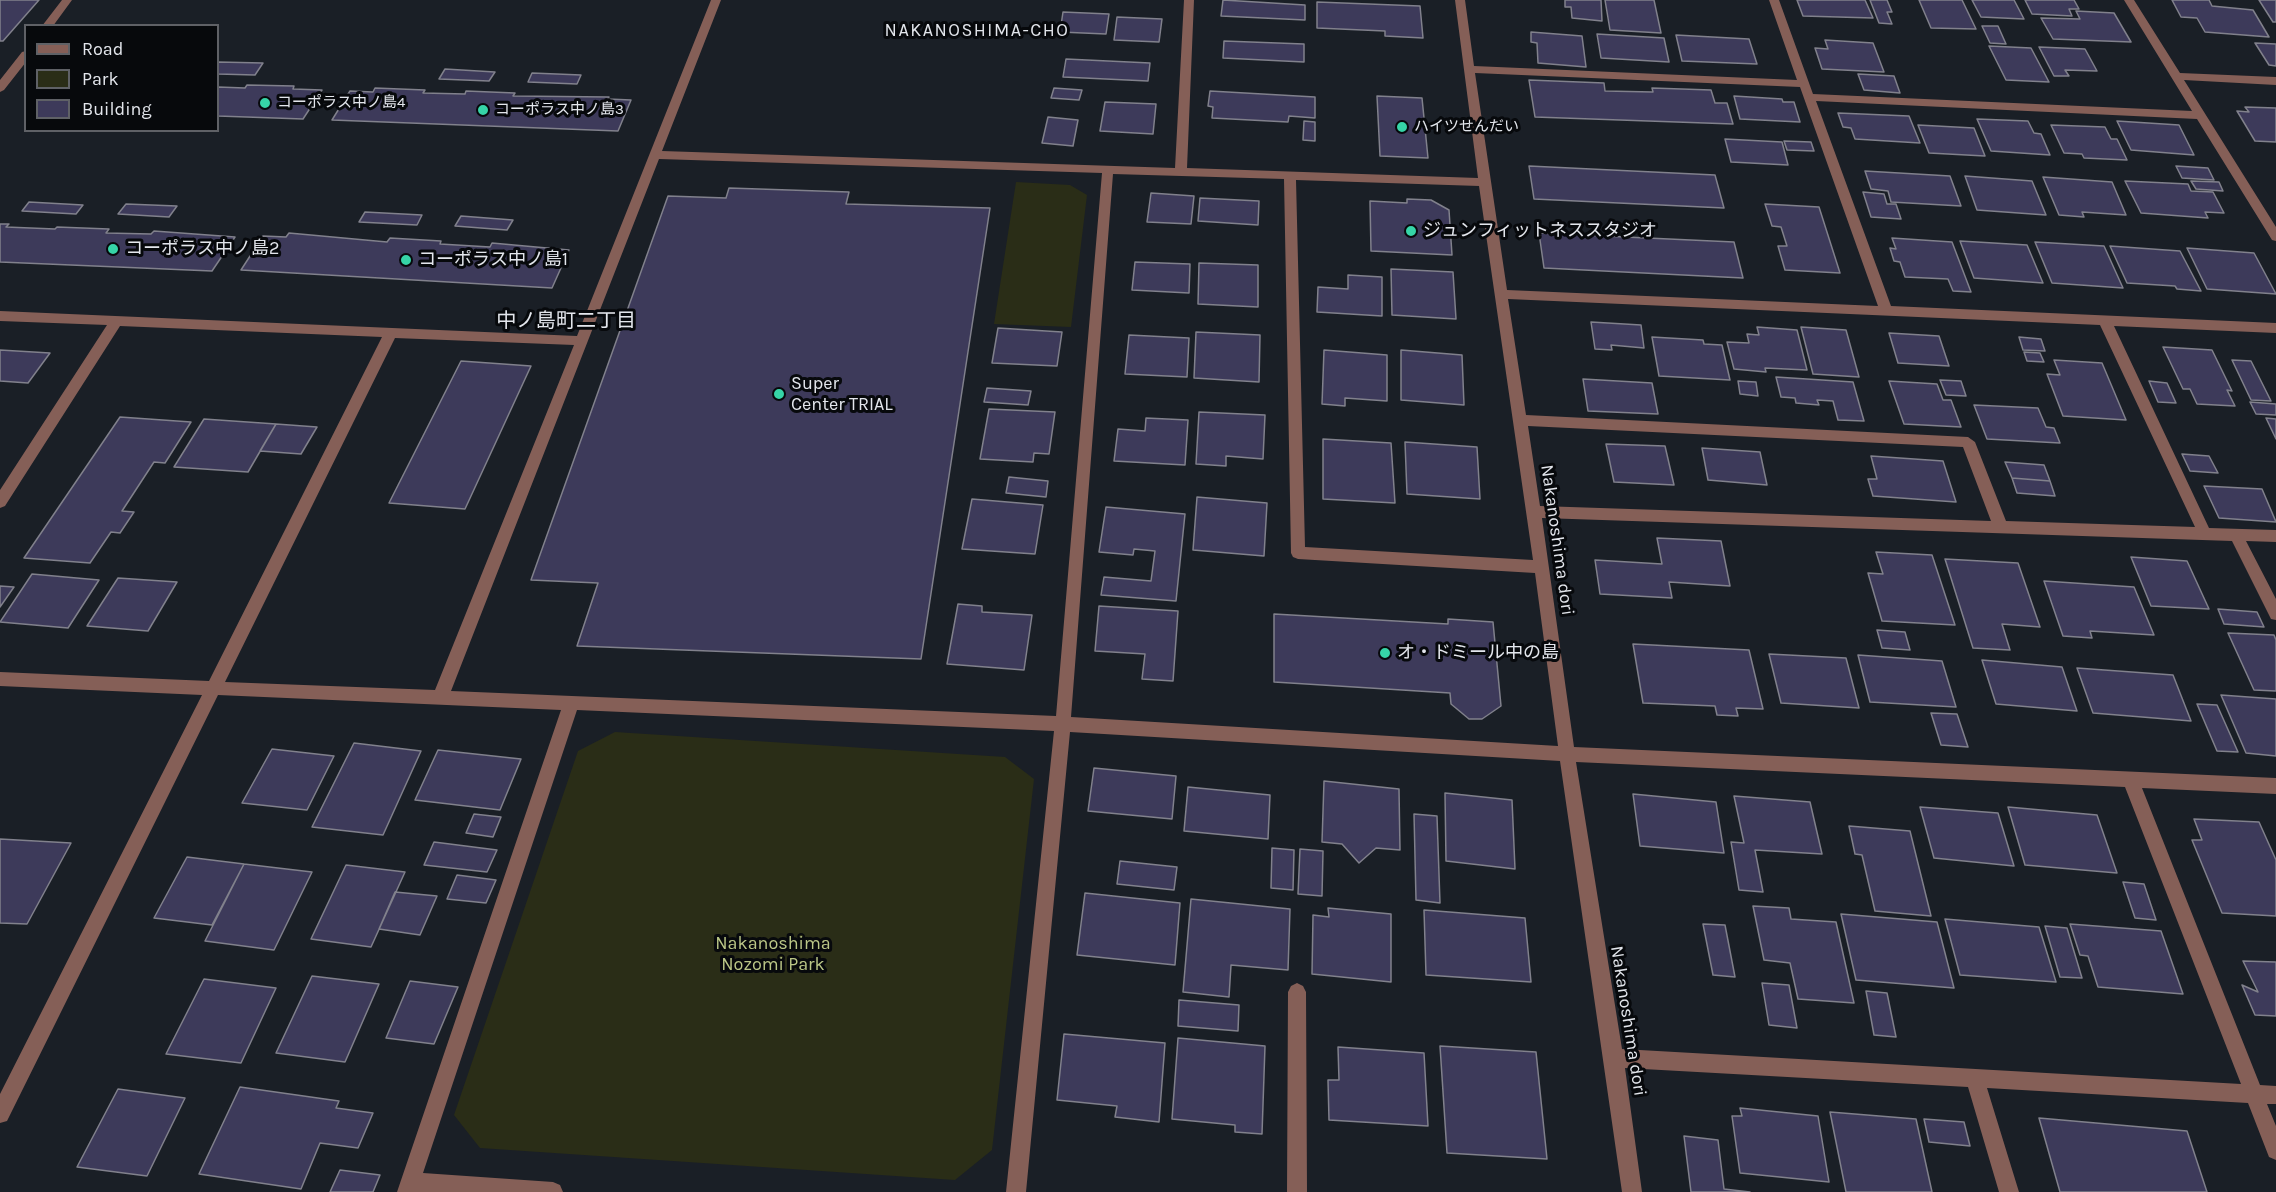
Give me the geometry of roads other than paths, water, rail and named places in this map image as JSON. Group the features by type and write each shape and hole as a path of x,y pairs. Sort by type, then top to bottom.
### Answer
{"street":[{"path":"49,24 67,0"},
{"path":"440,698 716,0"},
{"path":"1181,171 1189,0"},
{"name":"Nakanoshima dori","path":"1460,0 1484,182 1632,1192"},
{"path":"1774,0 1886,311"},
{"path":"2129,0 2276,237"},
{"path":"0,88 24,57"},
{"path":"1469,69 1804,84"},
{"path":"2176,76 2276,81"},
{"path":"1808,97 2199,115"},
{"path":"655,155 1484,182"},
{"path":"1016,1192 1063,724 1108,168"},
{"path":"1290,174 1298,552 1540,567"},
{"path":"1501,294 2276,328"},
{"path":"0,316 582,342"},
{"path":"0,502 117,320"},
{"path":"2104,321 2205,534"},
{"path":"0,1114 391,333"},
{"path":"1520,420 1968,442 2001,527"},
{"path":"1534,512 2276,536"},
{"path":"2236,535 2276,614"},
{"path":"0,679 214,690 1063,724 1567,754 2276,786"},
{"path":"553,1192 409,1187 571,705"},
{"path":"2130,779 2276,1150"},
{"path":"1297,992 1297,1192"},
{"path":"1614,1058 2276,1095"},
{"path":"1976,1079 2008,1192"}],"place":[{"name":"コーポラス中ノ島4","path":"265,103"},
{"name":"コーポラス中ノ島3","path":"483,110"},
{"name":"ハイツせんだい","path":"1402,127"},
{"name":"ジュンフィットネススタジオ","path":"1411,231"},
{"name":"コーポラス中ノ島2","path":"113,249"},
{"name":"コーポラス中ノ島1","path":"406,260"},
{"name":"Super Center TRIAL","path":"779,394"},
{"name":"オ・ドミール中の島","path":"1385,653"}],"district":[{"name":"NAKANOSHIMA-CHO","path":"977,31"},
{"name":"中ノ島町二丁目","path":"566,321"}],"park label":[{"name":"Nakanoshima Nozomi Park","path":"773,954"}]}
